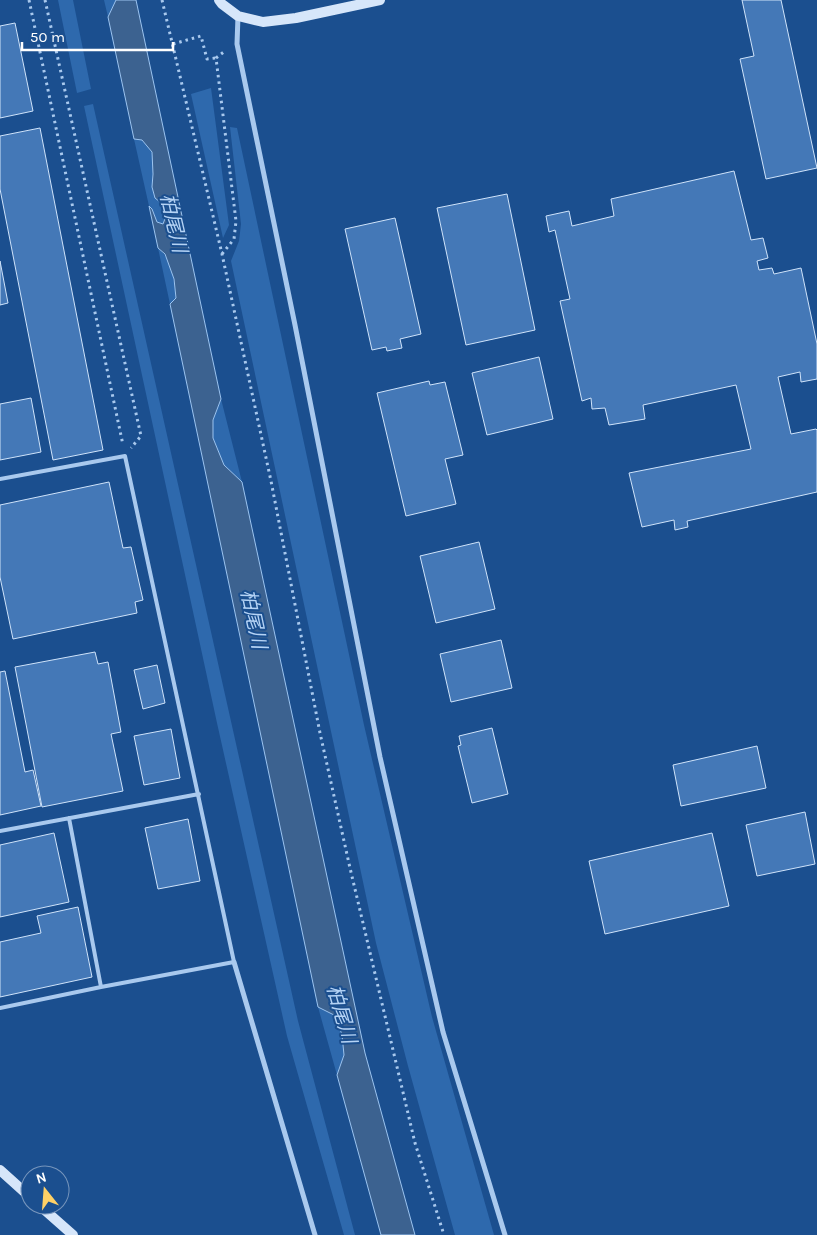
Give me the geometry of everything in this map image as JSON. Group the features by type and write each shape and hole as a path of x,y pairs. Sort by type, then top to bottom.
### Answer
{"street":[{"path":"219,0 238,16 263,22 296,18 380,0"},
{"path":"238,16 237,44 295,325 380,757 443,1032 505,1235"},
{"path":"234,962 315,1235"},
{"path":"0,1170 20,1188"},
{"path":"50,1215 72,1235"}],"lane":[{"path":"0,479 125,456 234,962 0,1008"},
{"path":"0,831 199,794"},
{"path":"69,818 101,987"}],"path":[{"path":"29,0 125,456"},
{"path":"45,0 141,436"},
{"path":"162,0 222,254 271,482 320,733 352,878 415,1143 444,1235"},
{"path":"173,44 201,36 207,59 216,58 228,49"},
{"path":"216,58 236,221 234,238 222,254"}],"shaded area":[{"path":"58,0 73,0 91,89 77,93"},
{"path":"104,0 116,0 108,17"},
{"path":"211,88 229,225 223,238 191,94"},
{"path":"93,104 298,1021 355,1235 344,1235 287,1036 217,723 84,106"},
{"path":"230,127 237,128 364,725 432,1017 494,1235 455,1235 376,943 231,261 239,241 241,224"},
{"path":"134,139 142,140 152,153 152,187 158,199 165,205 166,216 163,224 157,222 149,206"},
{"path":"158,248 166,258 173,277 176,298 170,304"},
{"path":"221,399 242,482 224,465 213,438 213,420"},
{"path":"318,1007 336,1016 342,1035 344,1055 337,1075"}],"water":[{"name":"柏尾川","path":"116,0 136,0 221,399 213,420 213,438 224,465 242,482 365,1053 415,1235 381,1235 337,1075 344,1055 342,1035 336,1016 318,1007 170,304 176,298 174,279 165,254 158,248 149,206 157,222 163,224 166,216 165,206 155,198 152,187 152,152 142,140 134,139 108,17"}],"building":[{"path":"742,0 781,0 817,168 766,179 740,59 754,56"},
{"path":"15,23 33,111 0,118 0,26"},
{"path":"40,128 103,450 53,460 0,189 0,136"},
{"path":"734,171 751,240 763,238 768,258 757,261 759,270 772,268 774,274 801,268 817,344 817,379 801,382 800,372 778,377 791,434 817,430 817,492 687,521 688,527 675,530 674,520 642,527 629,473 751,449 736,385 643,405 645,419 609,425 605,408 592,409 591,398 582,401 560,301 570,299 555,230 549,232 546,216 569,211 572,226 614,216 611,199"},
{"path":"507,194 535,330 466,345 437,208"},
{"path":"395,218 421,334 400,339 402,348 387,351 386,347 372,350 345,229"},
{"path":"0,261 8,303 0,305"},
{"path":"539,357 553,419 487,435 472,373"},
{"path":"429,381 430,385 445,382 463,455 445,459 456,504 406,516 377,393"},
{"path":"31,398 41,452 0,460 0,404"},
{"path":"109,482 123,548 131,547 143,600 135,602 137,613 13,639 0,577 0,505"},
{"path":"479,542 495,609 436,623 420,556"},
{"path":"501,640 512,688 451,702 440,654"},
{"path":"95,652 98,664 108,662 121,732 111,734 123,791 42,807 15,667"},
{"path":"157,665 165,703 143,709 134,670"},
{"path":"5,671 25,772 33,770 41,806 0,815 0,672"},
{"path":"492,728 508,794 472,803 458,746 461,745 459,736"},
{"path":"171,729 180,778 144,785 134,736"},
{"path":"757,746 766,788 681,806 673,765"},
{"path":"805,812 815,864 757,876 746,825"},
{"path":"188,819 200,881 158,889 145,828"},
{"path":"54,833 69,902 0,917 0,845"},
{"path":"712,833 729,906 605,934 589,861"},
{"path":"78,907 92,977 0,997 0,942 41,933 37,916"}]}
